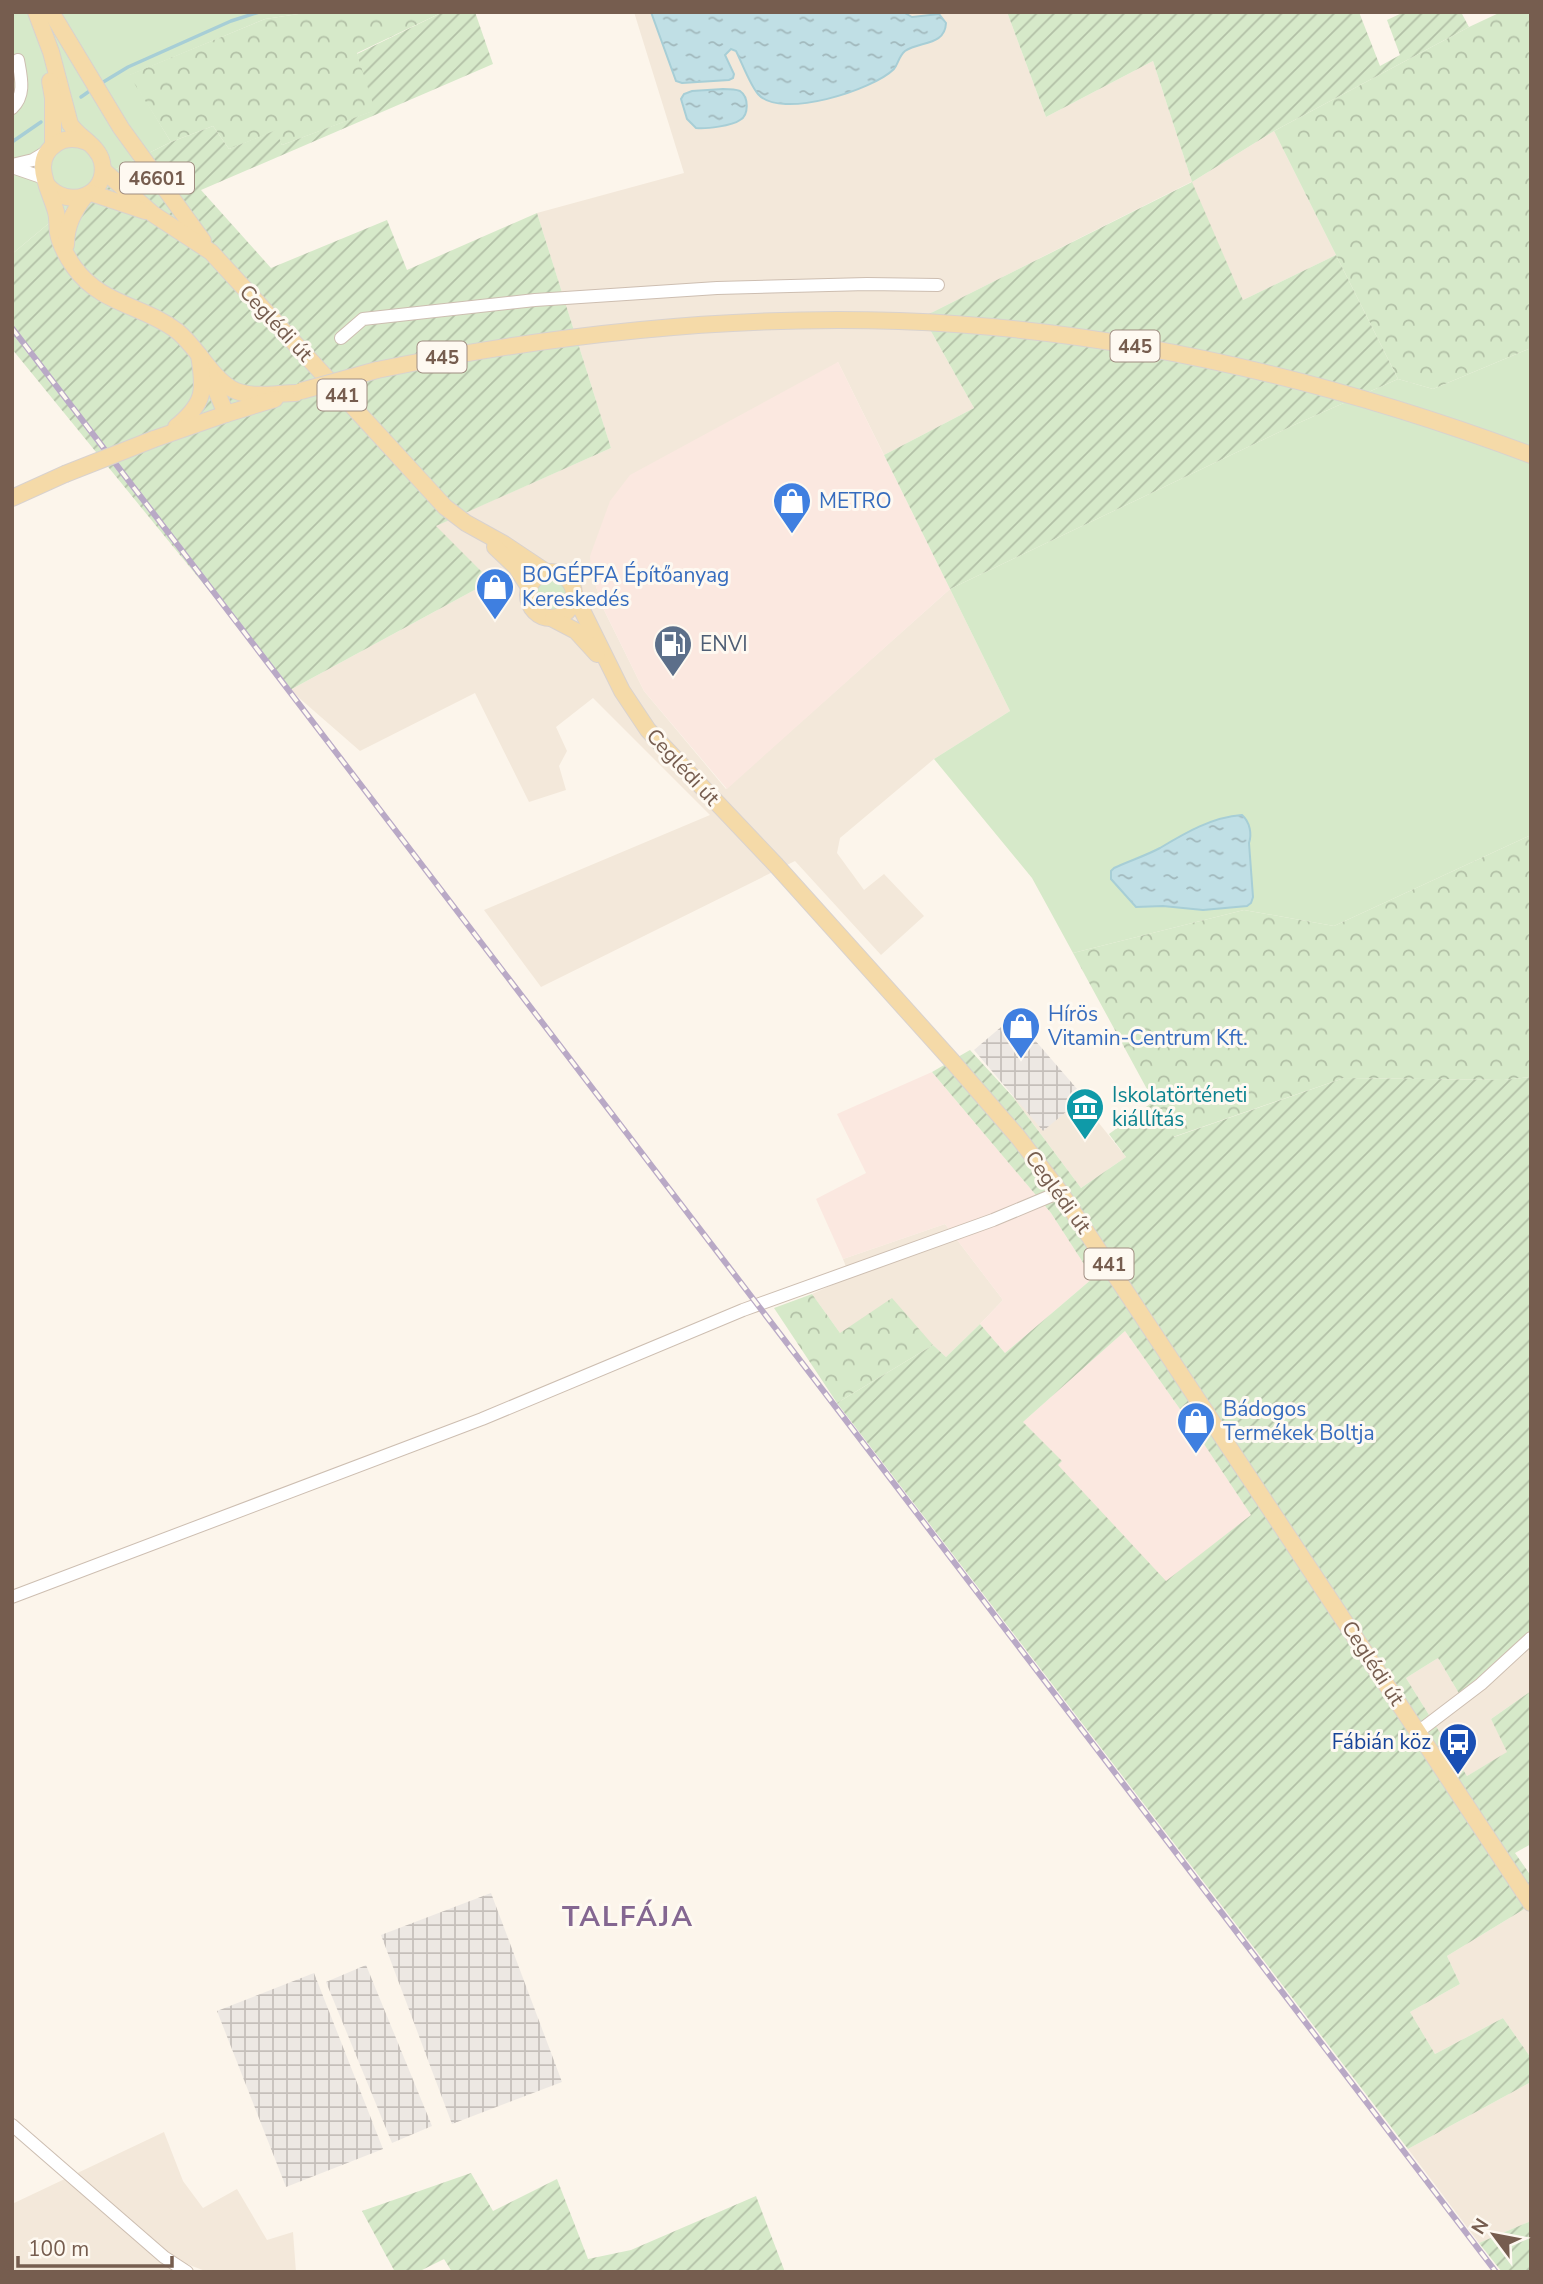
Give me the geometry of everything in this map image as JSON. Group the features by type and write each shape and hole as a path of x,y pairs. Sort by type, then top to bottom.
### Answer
{"main road":[{"name":"46601","path":"42,16 86,72 121,128 211,252"},
{"name":"441","path":"42,16 70,124 100,156 103,170"},
{"path":"42,16 53,98 51,148 43,164 45,181 56,210 58,234 66,254 85,281 98,292 175,329 232,389 247,394 298,392"},
{"path":"51,148 69,138 87,142"},
{"path":"66,254 66,237 71,219 101,179 103,170"},
{"name":"Ceglédi út","path":"103,170 153,214 211,252 445,507 478,531 516,567 529,587"},
{"name":"441","path":"45,181 60,196 68,199 88,194"},
{"name":"Ceglédi út","path":"88,194 153,214"},
{"name":"445","path":"12,498 161,436 377,370 556,339 685,326 794,321 977,326 1158,349 1257,370 1391,406 1531,455"},
{"path":"199,352 226,414"},
{"path":"161,436 192,413 200,399 203,381 199,352"},
{"name":"Ceglédi út","path":"478,531 504,544 546,572"},
{"name":"441","path":"546,572 564,576 571,583 574,594"},
{"path":"529,587 536,578 546,572"},
{"name":"441","path":"529,587 527,596 534,612 553,619"},
{"path":"553,619 569,611 574,594"},
{"name":"Ceglédi út","path":"574,594 612,673 632,709 648,730 776,865 953,1062 1060,1192 1531,1903"},
{"name":"Ceglédi út","path":"553,619 576,631 612,673"}],"street":[{"path":"12,108 20,99 22,89 18,60"},
{"path":"12,165 33,160 51,148"},
{"path":"12,165 45,181"},
{"path":"341,338 363,319 535,300 717,288 938,285"},
{"path":"12,1597 482,1419 743,1310 993,1220 1060,1192"},
{"path":"1418,1732 1481,1684 1531,1638"},
{"path":"12,2125 164,2257 187,2272"}],"shaded area":[{"path":"634,12 1007,12 1046,117 1153,61 1192,182 1274,131 1336,255 1243,300 1191,182 923,317 974,408 884,455 838,362 591,571 603,608 644,691 726,789 950,589 1010,711 934,759 840,838 837,853 864,890 884,874 924,916 881,955 795,861 541,987 484,910 710,815 593,698 556,727 567,751 559,766 566,790 529,802 475,693 360,751 290,690 491,581 435,526 611,448 537,213 684,173"},
{"path":"838,362 950,589 727,789 644,691 603,608 591,571 590,556 610,501 630,475"},
{"path":"1014,1016 1084,1097 1043,1131 974,1050"},
{"path":"1051,1063 1126,1157 1081,1188 1013,1097"},
{"path":"932,1072 1051,1213 1093,1278 1005,1353 980,1324 1003,1300 945,1224 843,1259 816,1199 866,1173 837,1114"},
{"path":"945,1224 1003,1300 980,1324 946,1357 933,1345 840,1333 812,1294 850,1277 843,1259"},
{"path":"1125,1331 1251,1515 1166,1582 1057,1465 1061,1461 1023,1422"},
{"path":"1531,1646 1531,1691 1491,1719 1508,1752 1467,1776 1406,1678 1438,1658 1464,1702"},
{"path":"491,1893 562,2082 452,2124 381,1935"},
{"path":"1531,1905 1531,2058 1503,2018 1435,2054 1410,2012 1460,1984 1447,1956"},
{"path":"366,1965 432,2126 392,2143 326,1982"},
{"path":"314,1973 383,2149 286,2187 217,2011"},
{"path":"1531,2082 1531,2221 1479,2243 1408,2149"},
{"path":"164,2132 183,2181 203,2208 237,2189 267,2240 293,2232 296,2272 208,2272 187,2264 169,2272 12,2272 12,2204"}],"green space":[{"path":"12,12 312,12 265,19 130,75 171,142 112,171 12,254"},
{"path":"312,12 443,12 357,53 376,110 282,145 275,131 229,149 213,126 171,142 129,75 265,19"},
{"path":"443,12 475,12 493,64 201,190 271,268 387,220 407,270 537,213 611,448 436,526 491,581 290,690 12,349 12,254 112,171 171,142 213,126 229,149 276,130 282,145 375,110 357,54"},
{"path":"1007,12 1359,12 1380,66 1400,55 1387,20 1404,12 1461,12 1469,27 1274,131 1192,182 1153,61 1046,117"},
{"path":"1501,12 1531,12 1531,348 1433,389 1398,379 1274,131"},
{"path":"1192,182 1243,300 1336,255 1398,379 1294,425 950,589 884,455 974,408 923,317"},
{"path":"1531,348 1531,835 1334,926 1244,910 1073,953 1032,878 934,759 1010,711 950,589 1294,425 1398,379 1433,389"},
{"path":"550,578 563,583 568,596 563,609 550,614 537,609 532,596 537,583"},
{"path":"1531,835 1531,1077 1504,1080 1344,1078 1173,1137 1073,953 1244,910 1334,926"},
{"path":"970,1050 1013,1097 1081,1188 1126,1157 1109,1134 1154,1101 1174,1137 1344,1078 1504,1080 1531,1077 1531,1646 1464,1702 1438,1658 1406,1678 1467,1776 1507,1752 1491,1719 1531,1691 1531,1844 1515,1853 1531,1876 1531,1905 1447,1956 1460,1984 1410,2012 1435,2054 1503,2018 1531,2058 1531,2082 1408,2149 837,1403 933,1345 946,1357 980,1324 1005,1353 1093,1278 1051,1213 932,1072","holes":["1125,1331 1251,1515 1166,1581 1058,1465 1062,1461 1023,1422"]},
{"path":"812,1294 840,1333 892,1298 933,1345 837,1403 774,1308"},
{"path":"471,2173 493,2211 557,2179 588,2259 631,2250 756,2196 785,2272 452,2272 444,2259 418,2272 395,2272 362,2211"},
{"path":"1531,2221 1531,2272 1502,2272 1479,2243"}],"water":[{"path":"651,12 903,12 912,17 939,14 946,23 941,36 905,51 894,69 883,77 848,93 805,103 786,104 769,101 758,94 736,51 731,49 725,55 734,74 733,78 682,83 676,81"},
{"path":"723,89 738,90 743,94 747,106 743,118 725,125 696,128 687,119 681,99 684,94"},
{"path":"1242,815 1250,832 1253,897 1247,906 1203,910 1163,906 1136,907 1111,879 1111,871 1114,868 1199,827"}],"waterway":[{"path":"100,84 128,67 231,21 259,12"},
{"path":"81,97 91,90"},
{"path":"12,142 41,122"}],"railway":[{"path":"12,328 1496,2272"}],"place":[{"name":"METRO","path":"792,535"},
{"name":"BOGÉPFA Építőanyag Kereskedés","path":"495,621"},
{"name":"ENVI","path":"673,678"},
{"name":"Hírös Vitamin-Centrum Kft.","path":"1021,1060"},
{"name":"Iskolatörténeti kiállítás","path":"1085,1141"},
{"name":"Bádogos Termékek Boltja","path":"1196,1455"},
{"name":"Fábián köz","path":"1458,1776"}],"district":[{"name":"TALFÁJA","path":"628,1916"}]}
